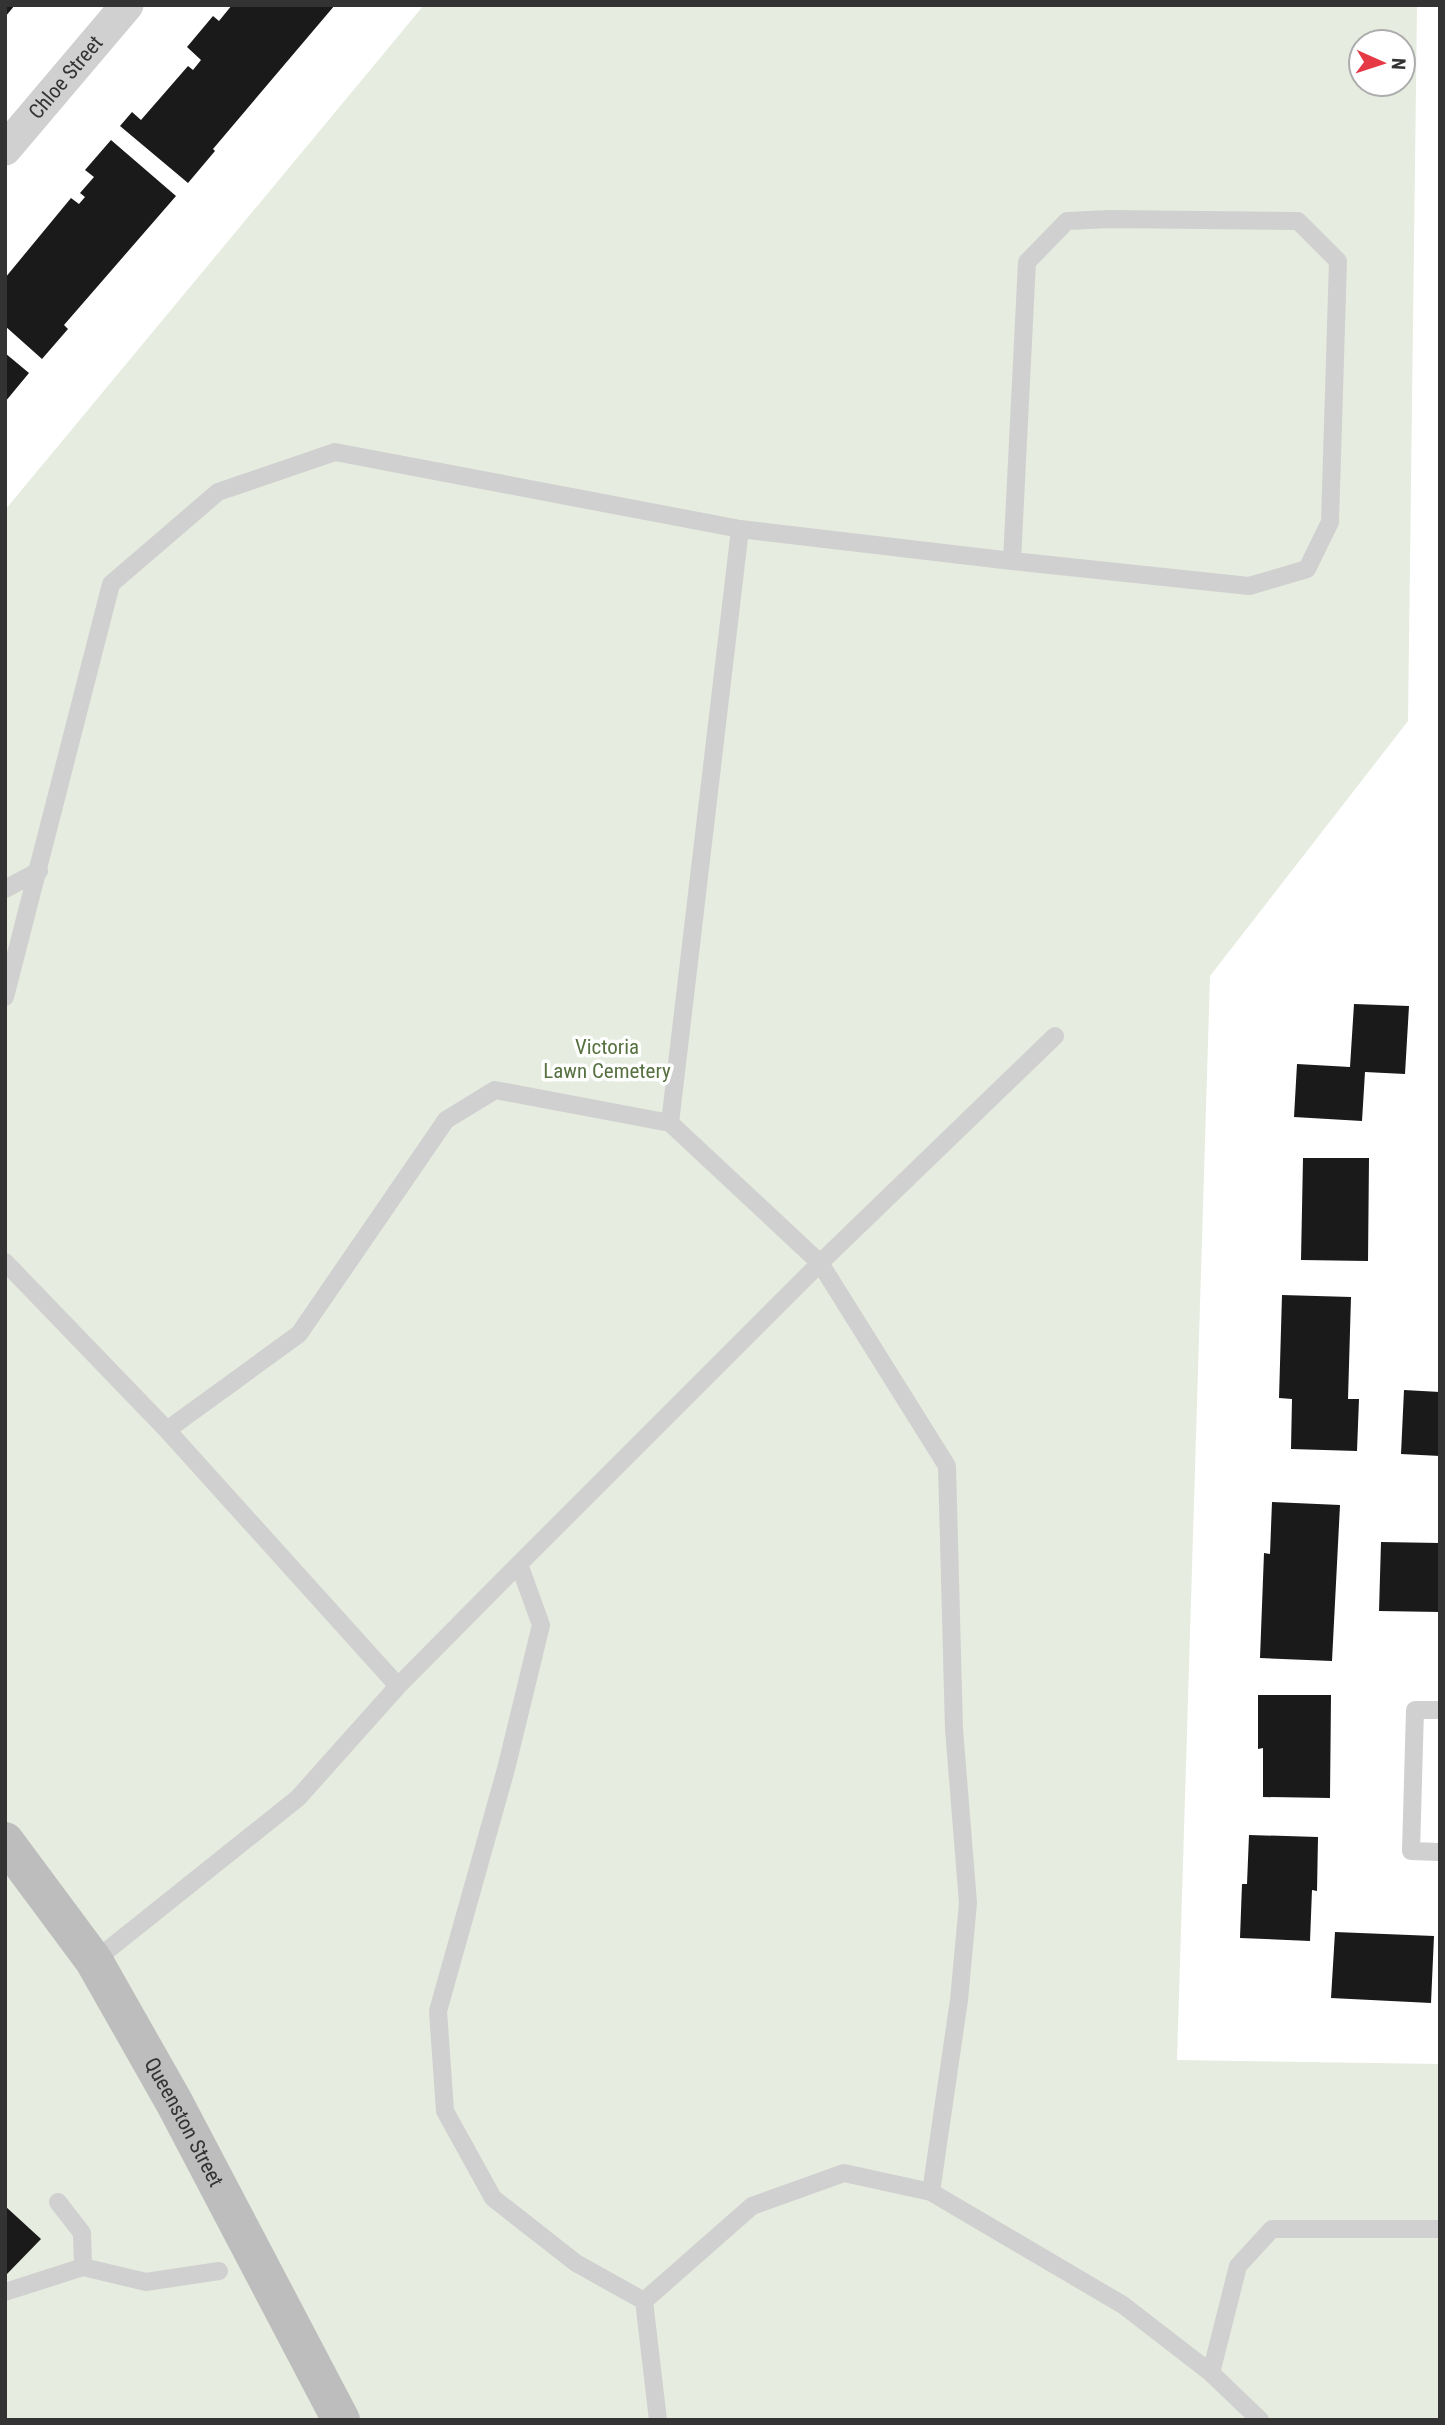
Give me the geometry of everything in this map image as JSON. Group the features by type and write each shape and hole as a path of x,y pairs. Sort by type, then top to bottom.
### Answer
{"main road":[{"name":"Queenston Street","path":"5,1841 93,1961 174,2102 341,2420"}],"street":[{"name":"Chloe Street","path":"5,149 127,5"}],"lane":[{"path":"5,997 111,584 218,492 335,452 740,529 1012,561 1249,586 1307,569 1330,522 1338,261 1298,221 1067,221 1027,262 1012,561"},
{"path":"670,1122 740,529"},
{"path":"5,889 39,871"},
{"path":"93,1961 298,1798 398,1686 519,1564 820,1263 1055,1036"},
{"path":"167,1430 299,1334 446,1120 495,1090 670,1122 820,1263 947,1466 954,1728 968,1903 959,2000 931,2192"},
{"path":"5,1262 167,1430 398,1686"},
{"path":"519,1564 541,1625 506,1769 438,2011 445,2111 493,2198 576,2263 644,2301"},
{"path":"1440,1710 1415,1710 1410,1851 1440,1852"},
{"path":"644,2301 752,2206 844,2173 931,2192 1123,2305 1211,2372 1260,2420"},
{"path":"58,2202 82,2233 83,2267"},
{"path":"1211,2372 1238,2266 1272,2229 1440,2230"},
{"path":"5,2292 83,2267 146,2282 219,2271"},
{"path":"644,2301 658,2420"}],"green space":[{"name":"Victoria Lawn Cemetery","path":"424,5 1417,5 1417,28 1347,28 1347,98 1416,98 1408,721 1210,976 1177,2060 1440,2064 1440,2420 5,2420 5,510"}],"building":[{"path":"5,5 15,5 5,17"},
{"path":"232,5 335,5 213,149 215,151 188,183 120,126 132,112 141,120 188,66 193,70 201,60 187,47 213,16 219,21"},
{"path":"111,140 176,196 64,325 68,329 42,359 5,326 5,278 71,198 79,204 85,197 80,193 94,177 85,170"},
{"path":"5,353 29,373 5,402"},
{"path":"1354,1004 1409,1006 1405,1074 1365,1072 1362,1121 1294,1117 1297,1064 1350,1067"},
{"path":"1303,1158 1369,1158 1368,1261 1301,1260"},
{"path":"1282,1295 1351,1297 1348,1399 1359,1399 1357,1451 1291,1449 1292,1399 1279,1398"},
{"path":"1404,1390 1440,1392 1440,1456 1401,1454"},
{"path":"1272,1502 1340,1505 1332,1661 1260,1658 1264,1553 1270,1554"},
{"path":"1381,1542 1440,1543 1440,1612 1379,1611"},
{"path":"1258,1695 1331,1695 1330,1798 1263,1797 1263,1748 1258,1749"},
{"path":"1249,1835 1318,1837 1317,1891 1312,1890 1310,1941 1240,1938 1242,1884 1247,1884"},
{"path":"1335,1932 1434,1936 1431,2003 1331,1998"},
{"path":"5,2206 41,2239 7,2274 5,2272"}]}
